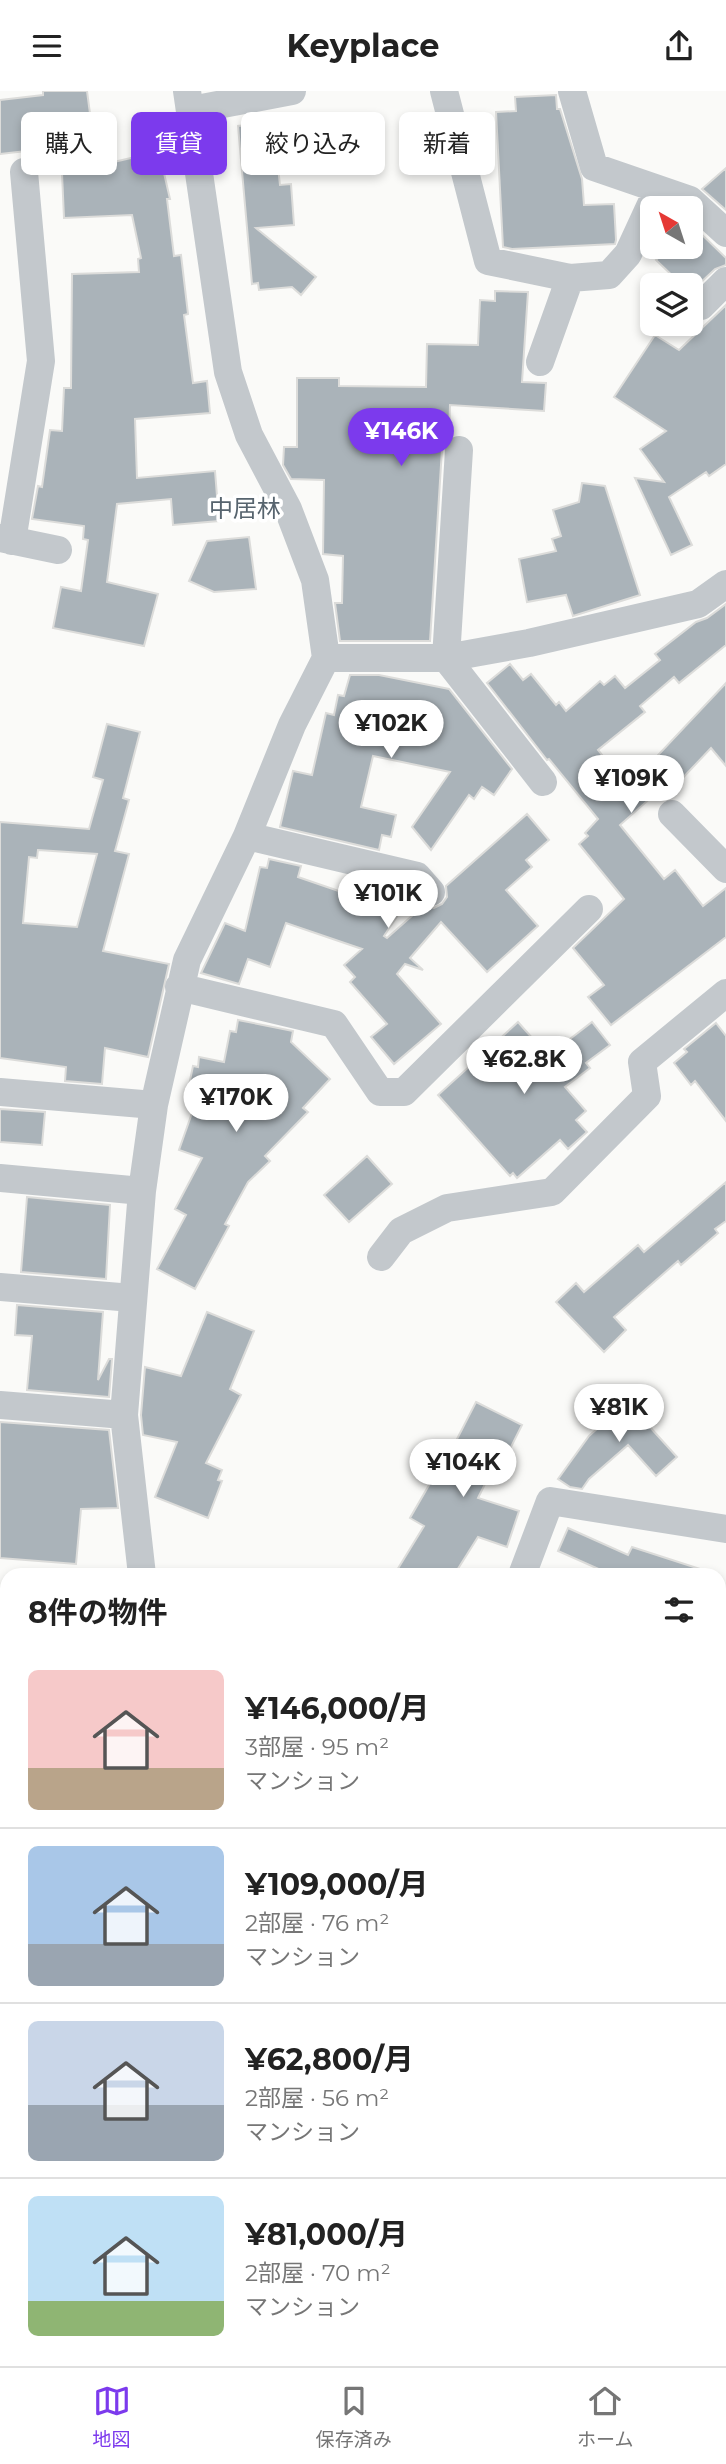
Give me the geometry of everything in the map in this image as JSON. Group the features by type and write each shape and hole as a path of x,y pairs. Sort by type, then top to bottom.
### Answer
{"street":[{"path":"141,1568 124,1415 142,1191 154,1105 187,960 247,836 292,725 326,658 316,580 288,509 249,435 228,372 189,100 292,91"},
{"path":"444,91 488,261 570,278 609,275 628,254 658,189"},
{"path":"572,91 594,167 690,199 726,233"},
{"path":"24,175 41,361 6,539 58,550"},
{"path":"540,362 570,278"},
{"path":"703,304 726,281"},
{"path":"459,450 446,658 543,782"},
{"path":"326,658 446,658 529,643 698,604 726,584"},
{"path":"672,814 726,869"},
{"path":"247,836 416,876 431,892"},
{"path":"179,987 334,1024 380,1092 404,1092 589,909"},
{"path":"382,1257 401,1231 447,1208 552,1192 647,1097 642,1062 726,993"},
{"path":"0,1091 154,1105"},
{"path":"0,1178 142,1191"},
{"path":"0,1287 132,1298"},
{"path":"0,1405 124,1415"},
{"path":"525,1568 550,1501 726,1529"}],"building":[{"path":"43,91 87,91 90,112 21,112 21,152 0,154 0,100 43,95"},
{"path":"556,95 557,109 560,109 582,179 584,205 614,204 615,244 512,249 503,247 496,112 516,111 515,97"},
{"path":"238,126 241,126 241,160"},
{"path":"131,158 131,175 164,175 170,199 167,199 174,256 181,255 188,314 184,315 193,383 207,381 210,413 135,419 137,478 215,471 219,521 173,525 171,499 117,504 107,582 158,594 144,646 53,628 61,587 81,591 88,540 83,539 84,526 32,519 38,486 42,487 50,430 62,431 64,388 71,388 72,274 139,272 138,259 141,258 132,215 64,218 62,175 117,175 117,161"},
{"path":"726,168 726,210 702,189"},
{"path":"242,175 279,175 280,185 291,184 294,225 256,228 316,277 301,295 292,287 259,290 258,283 252,284"},
{"path":"704,237 726,258 726,265 715,269 703,280 703,273 670,273 656,260 704,259"},
{"path":"495,291 528,292 522,382 546,383 544,411 450,405 449,437 442,449 430,641 340,641 335,603 342,603 343,556 323,554 324,480 291,479 283,465 284,447 297,447 297,378 339,378 339,386 426,387 427,344 478,345 480,300 495,301"},
{"path":"726,305 726,464 709,476 706,472 669,497 692,545 671,555 635,478 664,482 640,449 666,431 614,397 654,336 679,350 694,336 703,336 703,327"},
{"path":"582,483 605,486 640,595 573,616 566,595 527,602 519,559 556,551 552,539 561,536 553,510 579,502"},
{"path":"249,537 256,589 214,592 189,581 207,541"},
{"path":"726,604 726,645 679,683 674,677 640,706 645,712 598,750 628,787 726,683 726,766 711,748 677,784 672,779 620,825 664,879 675,870 703,906 726,888 726,937 611,1025 588,997 604,985 573,948 624,899 579,844 588,836 585,833 598,819 549,759 547,760 487,683 510,664 523,680 531,674 556,705 559,702 566,711 600,681 604,685 615,676 625,688 660,660 655,654 696,622 707,618"},
{"path":"350,675 379,675 449,689 512,769 494,795 482,787 474,799 469,795 431,850 412,827 450,772 373,756 361,807 396,815 391,837 382,835 379,850 280,827 293,771 312,775 326,713 334,715 338,695 344,696"},
{"path":"107,724 140,732 123,798 129,800 115,851 129,854 103,951 169,964 148,1057 105,1048 102,1084 65,1081 66,1067 0,1058 0,822 89,829 103,780 93,777","holes":["38,850 97,854 77,927 23,923 29,857 37,858"]},
{"path":"527,814 549,840 526,860 532,867 506,890 538,926 487,972 441,922 410,958 423,970 405,964 397,974 441,1024 394,1064 371,1037 387,1024 350,982 355,977 344,965 362,949 286,923 270,967 248,959 239,984 201,973 225,923 245,931 260,867 267,868 269,859 301,866 298,877 400,912 384,936 387,938 423,906 434,908 442,904 447,897 446,886"},
{"path":"238,1020 293,1031 291,1042 330,1079 303,1108 308,1112 265,1156 270,1161 248,1182 225,1224 229,1226 195,1289 157,1269 186,1215 175,1209 202,1158 179,1150 198,1096 188,1090 193,1066 198,1067 199,1057 224,1062 230,1031 236,1032"},
{"path":"518,1022 548,1056 592,1022 610,1045 586,1063 590,1068 565,1087 586,1111 576,1120 587,1132 568,1149 560,1140 517,1178 513,1173 510,1176 438,1095"},
{"path":"716,1023 726,1036 726,1121 695,1081 691,1085 674,1063 687,1052 684,1049"},
{"path":"0,1109 45,1112 42,1145 0,1142"},
{"path":"367,1156 392,1184 349,1222 324,1195"},
{"path":"726,1182 726,1221 715,1229 718,1233 681,1265 678,1261 614,1317 626,1330 604,1352 556,1302 576,1283 584,1292 638,1245 644,1252"},
{"path":"27,1197 110,1205 106,1279 21,1272"},
{"path":"17,1305 103,1312 98,1380 109,1359 112,1359 109,1397 27,1390 32,1336 15,1335"},
{"path":"207,1312 254,1331 230,1389 241,1395 206,1463 222,1470 218,1480 222,1481 208,1518 155,1497 177,1442 143,1435 141,1415 145,1367 181,1376"},
{"path":"636,1394 657,1419 649,1426 677,1457 656,1476 628,1445 589,1479 582,1489 570,1487 558,1479 589,1436"},
{"path":"476,1402 522,1425 510,1449 504,1446 478,1498 519,1511 507,1547 478,1537 458,1568 398,1568 424,1526 410,1518 436,1473 439,1474"},
{"path":"0,1422 109,1430 118,1508 81,1509 76,1564 0,1558"},
{"path":"568,1528 628,1555 632,1547 697,1568 596,1568 558,1551"}],"district":[{"name":"中居林","path":"245,509"}]}
